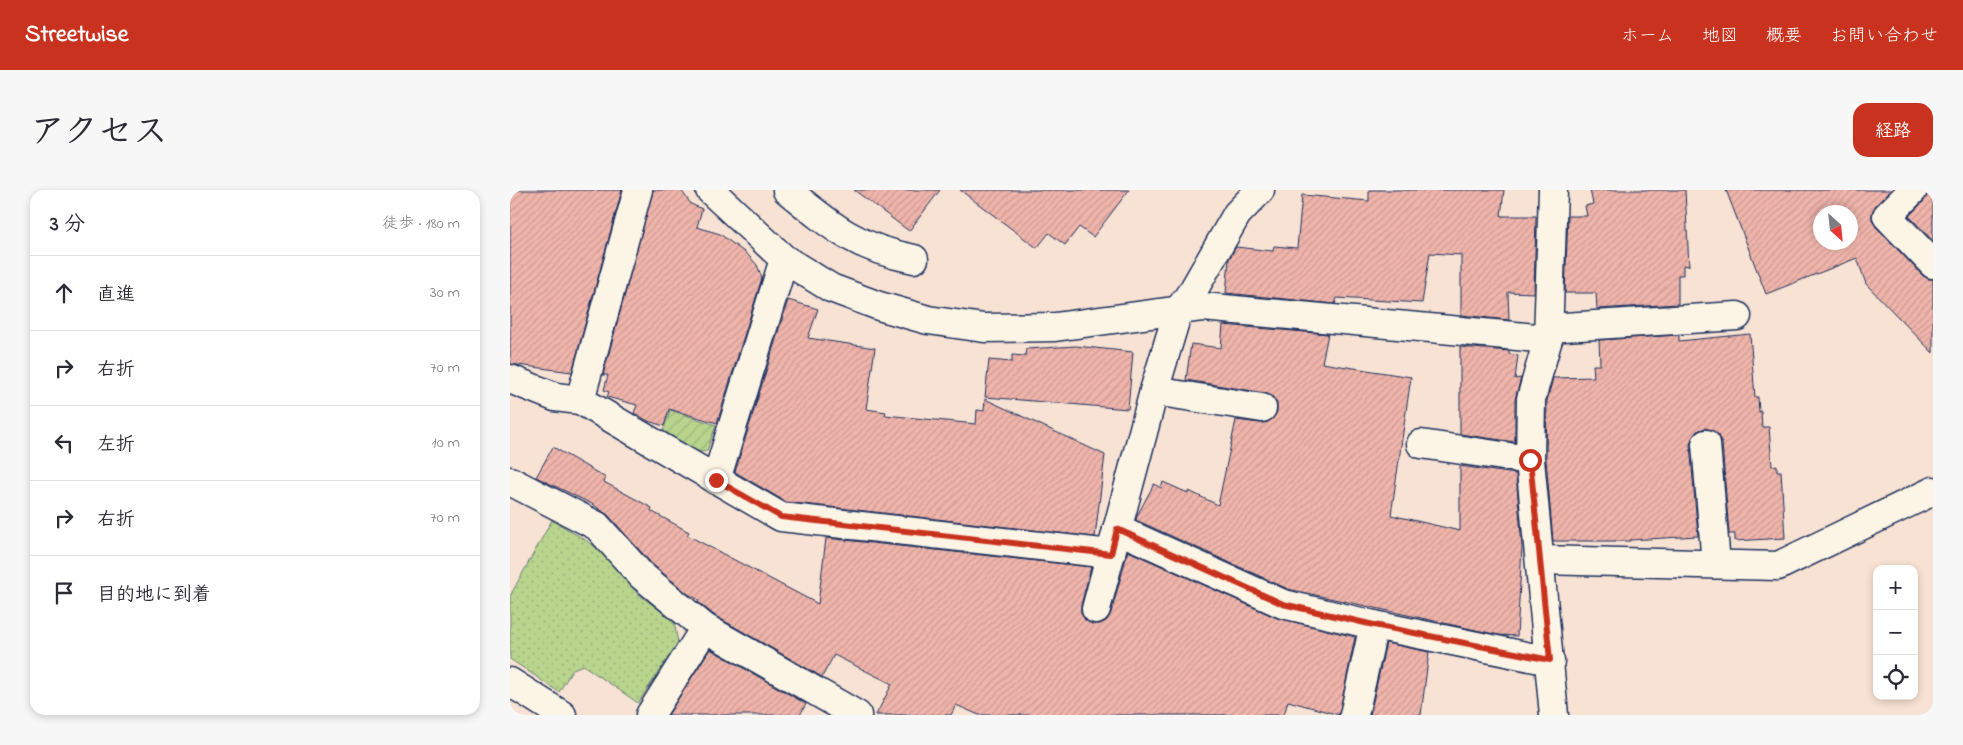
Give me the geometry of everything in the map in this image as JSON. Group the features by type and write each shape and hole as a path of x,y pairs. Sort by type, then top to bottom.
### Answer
{"street":[{"path":"580,400 638,190"},
{"path":"710,190 784,259 831,288 879,306 928,320 984,328 1055,327 1203,307 1548,333 1737,316"},
{"path":"787,190 837,230 862,244 888,254 914,259"},
{"path":"1096,609 1154,391 1178,311 1194,289 1237,214 1260,190"},
{"path":"1552,190 1548,333 1531,400 1530,460 1554,715"},
{"path":"1913,190 1887,216 1933,264"},
{"path":"716,480 784,259"},
{"path":"510,379 555,397 580,400 781,517 1114,542 1283,604 1374,625 1550,660"},
{"path":"1154,391 1262,408"},
{"path":"1421,444 1530,460"},
{"path":"1706,444 1716,564"},
{"path":"510,481 597,526 641,575 705,628 857,715"},
{"path":"1540,560 1778,566 1933,491"},
{"path":"1354,715 1374,625"},
{"path":"650,715 705,628"},
{"path":"510,682 562,715"}],"green space":[{"path":"670,410 716,425 707,451 691,453 662,435"},
{"path":"552,520 584,539 610,558 637,593 674,621 678,643 638,703 583,665 573,669 559,692 510,659 510,596"}],"building":[{"path":"510,190 622,190 572,372 510,364"},
{"path":"653,190 681,190 691,204 702,209 697,227 720,234 748,255 757,265 762,278 717,423 669,409 664,426 648,421 634,413 637,405 607,397 609,392 604,390 608,375 603,375"},
{"path":"854,190 940,190 909,231"},
{"path":"960,190 1129,190 1093,237 1079,227 1065,245 1049,233 1037,248"},
{"path":"1369,190 1504,190 1501,216 1536,216 1534,293 1508,292 1509,320 1461,315 1461,255 1430,253 1422,303 1337,298 1335,304 1226,293 1229,259 1236,247 1273,251 1274,246 1297,248 1302,195 1369,201"},
{"path":"1590,190 1685,190 1689,266 1683,265 1683,275 1678,275 1678,304 1597,309 1596,293 1565,293 1568,216 1587,216 1585,206 1593,204"},
{"path":"1726,190 1891,190 1876,205 1872,212 1872,220 1876,227 1922,275 1928,279 1933,279 1933,353 1866,284 1857,258 1766,294"},
{"path":"1928,190 1933,190 1933,241 1909,216 1924,201"},
{"path":"788,300 818,309 808,338 875,348 866,409 886,412 885,415 976,424 977,410 984,411 985,399 1105,455 1095,537 786,502 735,472"},
{"path":"1223,325 1328,334 1322,363 1411,377 1391,515 1460,531 1460,466 1516,474 1522,547 1517,636 1499,635 1288,589 1136,520 1154,484 1161,488 1163,482 1188,493 1189,491 1218,505 1236,420 1268,422 1277,411 1277,403 1272,396 1265,393 1186,380 1191,344 1221,348"},
{"path":"1750,334 1755,397 1758,397 1762,427 1769,427 1772,466 1777,465 1777,471 1781,471 1785,538 1735,541 1735,534 1729,534 1722,443 1719,435 1705,428 1697,431 1690,445 1698,536 1630,541 1553,541 1546,459 1547,401 1553,378 1594,377 1593,365 1600,365 1599,340 1679,335 1679,341"},
{"path":"1076,346 1133,352 1128,409 985,397 989,360 1012,362 1012,355 1025,356 1026,349"},
{"path":"1460,347 1509,351 1509,354 1518,356 1515,379 1521,378 1515,399 1515,442 1460,434"},
{"path":"553,447 606,478 604,482 652,508 651,511 689,532 687,535 818,604 826,538 1091,567 1081,605 1081,613 1085,620 1092,624 1100,624 1107,620 1111,613 1128,551 1277,618 1355,637 1339,715 1288,701 1284,715 979,715 956,705 951,715 876,715 892,684 834,655 822,677 714,615 698,602 699,600 688,594 652,564 608,515 592,504 536,477"},
{"path":"1386,643 1429,652 1421,715 1370,715"},
{"path":"710,649 806,704 800,715 668,715"}],"route":[{"path":"716,480 781,517 1111,554 1117,529 1283,604 1374,625 1550,660 1530,460"}]}
